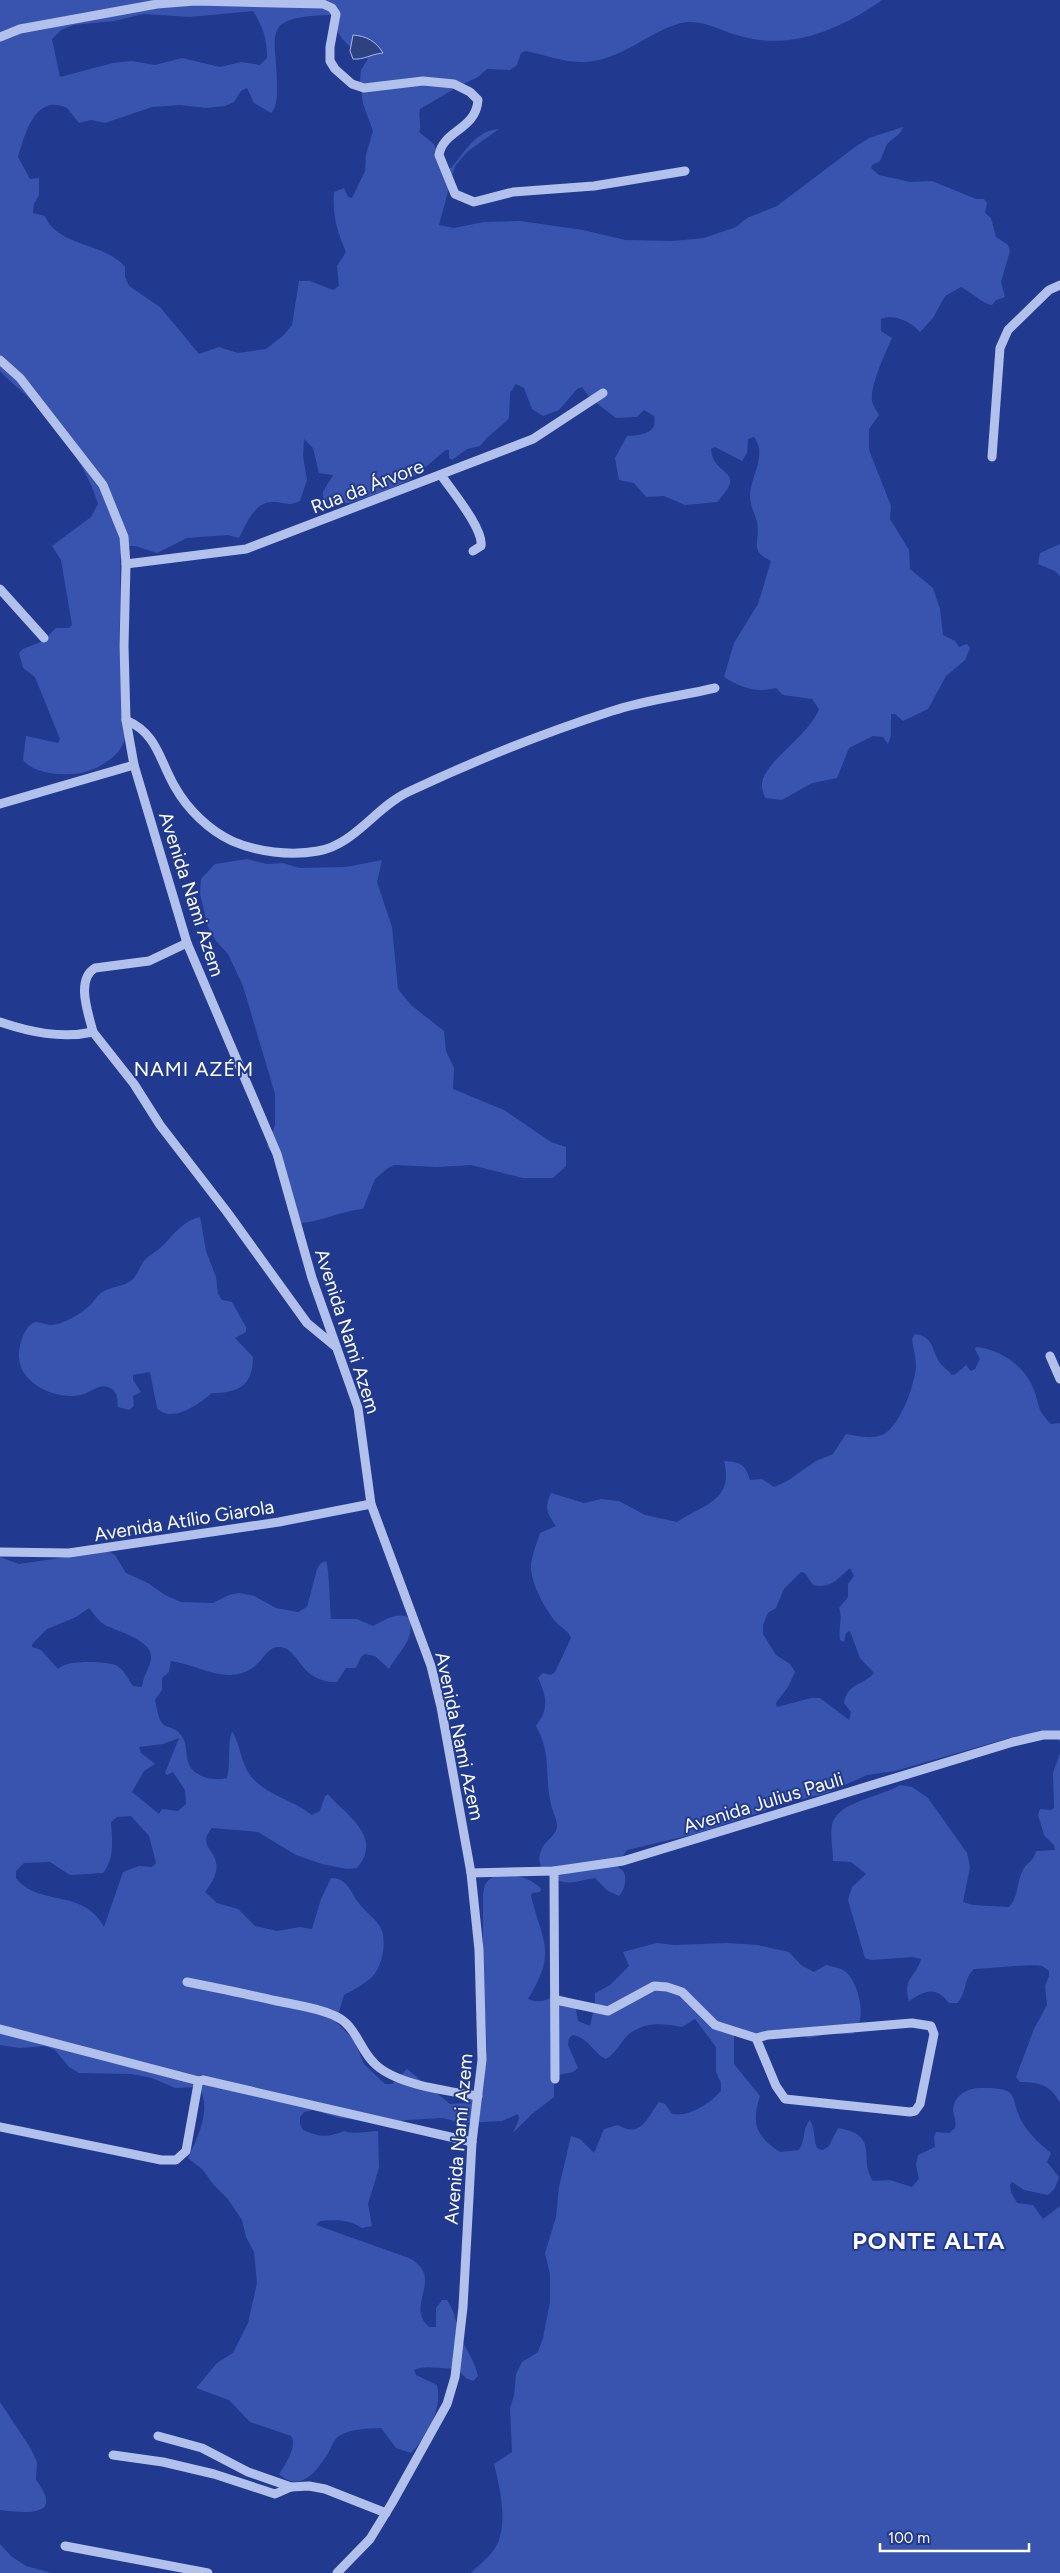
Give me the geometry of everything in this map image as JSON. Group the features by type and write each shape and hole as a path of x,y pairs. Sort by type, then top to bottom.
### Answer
{"street":[{"path":"0,37 20,29 156,4 195,1 323,4 332,8 336,14 330,47 330,61 352,84 364,88 423,81 454,84 470,92 478,100 477,110 472,120 444,142 439,155 455,194 463,200 474,202 513,192 594,186 685,170"},
{"path":"992,457 1000,348 1008,330 1049,290 1060,285"},
{"name":"Avenida Nami Azem","path":"0,360 20,378 103,485 124,537 126,564 124,646 126,720 134,765 187,943 277,1154 312,1278 358,1408 371,1504 431,1666 441,1707 471,1873 480,1950 482,2060 472,2142 463,2306 455,2377 447,2404 386,2513 370,2539 337,2573"},
{"name":"Rua da Árvore","path":"126,564 246,549 533,439 603,393"},
{"path":"441,475 475,524 482,539 481,546 473,551"},
{"path":"0,589 44,638"},
{"path":"126,720 140,726 154,741 176,789 206,825 230,840 254,850 318,851 340,844 394,799 459,768 613,711 715,688"},
{"path":"0,804 134,765"},
{"path":"187,943 149,961 95,968 89,971 85,982 85,996 93,1032 134,1084 160,1125 220,1201 307,1323 336,1347"},
{"path":"0,1022 26,1031 56,1035 80,1035 93,1032"},
{"path":"1050,1356 1060,1378"},
{"name":"Avenida Atílio Giarola","path":"0,1552 69,1553 279,1522 371,1504"},
{"name":"Avenida Julius Pauli","path":"471,1873 554,1871 623,1861 1013,1742 1043,1735 1060,1735"},
{"path":"554,1871 555,2079"},
{"path":"187,1982 306,2007 333,2015 350,2027 373,2063 387,2073 442,2090 478,2096"},
{"path":"556,2000 608,2011 654,1986 667,1987 682,1992 715,2025 756,2038 768,2035 912,2023 931,2026 934,2034 920,2104 915,2111 910,2112 784,2098 776,2086 756,2038"},
{"path":"0,2029 199,2081 213,2082 472,2142"},
{"path":"0,2127 162,2160 176,2160 186,2151 199,2081"},
{"path":"158,2436 202,2448 248,2472 290,2486 326,2489 386,2513"},
{"path":"113,2455 163,2462 197,2470 275,2494 290,2486"},
{"path":"65,2546 208,2573"}],"shaded area":[{"path":"0,0 882,0 850,20 797,39 759,40 696,22 688,22 669,27 623,51 599,60 586,62 571,61 526,51 521,53 517,65 510,70 487,69 478,77 420,109 419,132 434,144 444,168 447,170 452,167 478,137 491,130 499,129 467,152 455,166 439,225 454,228 484,222 520,221 583,230 625,240 673,241 704,238 736,227 747,218 777,206 869,138 903,127 900,133 887,144 880,161 872,165 871,168 879,175 910,182 932,181 976,199 984,199 987,203 985,213 991,218 996,237 1008,245 1010,251 1001,282 1005,297 996,300 992,305 961,287 945,296 933,318 920,332 913,325 897,318 886,317 881,319 881,331 892,338 872,394 872,401 879,415 869,429 869,450 891,506 890,519 909,550 910,569 933,588 940,609 943,635 955,641 959,647 967,644 970,648 965,660 946,676 928,709 903,721 895,714 891,714 891,735 888,744 883,737 873,736 849,748 837,778 812,783 782,800 765,798 762,785 765,775 778,757 806,729 819,709 812,699 783,695 776,688 755,690 724,677 734,643 758,604 771,561 764,557 758,549 757,522 750,500 759,459 758,444 754,437 748,439 747,453 742,461 715,447 711,449 717,465 730,478 726,491 717,502 685,505 664,496 646,497 634,483 619,480 615,458 627,436 643,434 651,430 655,422 654,416 644,410 637,417 616,418 590,398 582,387 577,389 559,410 543,416 532,409 524,388 516,384 510,393 509,418 480,446 467,449 452,460 449,458 449,450 446,450 410,480 382,492 350,503 332,504 323,499 323,492 333,475 319,473 313,448 304,439 303,456 307,480 300,501 289,504 266,503 256,509 239,538 228,535 187,538 157,553 135,546 122,546 119,647 126,723 123,744 119,751 105,763 88,771 66,774 52,773 33,768 23,760 26,736 58,743 60,739 35,677 23,668 19,653 23,649 43,641 56,628 69,628 72,625 61,560 52,546 91,517 98,504 88,477 72,450 34,403 0,371","holes":["253,11 262,28 266,45 267,58 260,65 241,62 220,67 182,58 155,65 132,61 113,63 60,77 52,39 61,30 74,25 114,21 144,14 190,17","335,16 337,30 345,42 368,59 361,70 360,81 363,104 373,131 366,155 365,171 352,198 348,197 344,188 334,192 336,222 346,252 337,266 339,286 333,290 310,281 299,281 292,325 284,335 266,349 238,353 219,347 199,354 160,307 129,286 125,277 125,267 116,259 60,234 51,226 45,216 33,213 34,204 39,195 39,178 30,179 18,157 28,127 39,111 47,106 56,105 67,108 79,123 91,120 105,123 152,107 180,105 206,108 225,106 234,102 241,91 247,88 254,103 271,113 277,97 276,32 281,25 291,20"]},
{"path":"353,35 370,40 383,53 361,59 353,59 350,51"},
{"path":"1060,544 1060,576 1055,571 1038,564 1040,553"},
{"path":"247,859 267,864 283,863 299,868 346,867 382,860 377,882 392,927 398,989 411,1005 444,1031 446,1051 454,1068 453,1089 504,1110 551,1142 566,1147 566,1166 553,1178 523,1178 471,1165 437,1167 394,1165 375,1179 363,1209 301,1223 282,1168 267,1146 275,1125 275,1094 243,986 228,954 216,941 208,927 200,894 201,879 215,864"},
{"path":"200,1217 206,1251 216,1277 218,1294 222,1300 232,1302 246,1327 246,1332 235,1338 253,1357 250,1375 242,1386 221,1393 212,1393 185,1411 170,1414 157,1408 150,1372 133,1375 133,1380 141,1392 133,1396 134,1406 129,1410 118,1407 115,1393 108,1387 100,1387 81,1395 61,1395 51,1393 33,1383 26,1376 21,1368 19,1354 23,1337 28,1327 36,1322 55,1325 81,1313 102,1292 132,1280 147,1258 187,1222"},
{"path":"915,1334 926,1338 940,1363 952,1375 956,1374 966,1365 971,1371 975,1369 980,1359 975,1349 976,1347 985,1348 1003,1355 1025,1373 1034,1390 1041,1412 1046,1419 1051,1424 1060,1423 1060,1742 1056,1736 1040,1730 1028,1735 1016,1736 895,1771 867,1775 827,1793 791,1802 695,1834 627,1850 617,1865 623,1871 625,1877 624,1888 619,1896 608,1891 595,1878 568,1882 557,1880 546,1874 542,1869 539,1858 544,1845 554,1834 557,1826 550,1800 546,1754 536,1726 545,1708 545,1697 538,1678 543,1673 551,1675 555,1672 571,1638 555,1621 543,1603 533,1581 531,1567 540,1533 556,1526 550,1517 547,1507 551,1493 584,1503 601,1499 619,1501 645,1515 677,1522 714,1500 721,1493 725,1485 724,1461 742,1465 750,1480 762,1479 774,1487 787,1481 816,1461 833,1454 846,1434 875,1437 884,1434 890,1429 906,1403 913,1382 916,1359 912,1339","holes":["850,1568 854,1576 848,1584 848,1597 839,1608 841,1616 840,1640 844,1642 846,1633 850,1631 860,1658 874,1673 852,1688 846,1696 844,1703 851,1712 849,1720 820,1698 811,1698 777,1707 776,1703 788,1687 795,1672 790,1664 776,1655 763,1634 763,1625 768,1613 776,1608 784,1589 801,1572 805,1573 813,1585 819,1586 825,1586 833,1582"]},
{"path":"104,1549 115,1555 126,1573 181,1602 213,1603 229,1595 239,1593 254,1596 276,1608 298,1612 307,1607 317,1569 321,1563 326,1561 331,1619 357,1619 373,1626 400,1615 410,1618 411,1626 408,1639 389,1669 375,1656 365,1654 361,1657 356,1668 346,1668 337,1682 324,1681 314,1677 307,1671 291,1652 285,1648 278,1647 268,1652 255,1666 235,1675 214,1673 171,1661 169,1672 162,1678 162,1690 155,1700 162,1723 177,1731 183,1738 189,1765 196,1773 211,1779 227,1778 232,1731 247,1770 256,1782 312,1815 320,1811 325,1796 328,1794 359,1827 364,1836 366,1846 364,1856 357,1868 347,1869 322,1864 296,1855 258,1832 212,1828 208,1833 206,1842 215,1859 217,1868 213,1881 205,1892 217,1903 238,1909 255,1926 277,1931 300,1927 312,1929 321,1899 331,1878 341,1880 348,1886 360,1905 379,1925 382,1930 384,1944 382,1958 373,1976 344,1995 336,2022 354,2040 364,2064 385,2084 392,2084 407,2069 450,2104 466,2103 478,2089 487,2051 483,1974 483,1894 485,1885 490,1879 504,1874 529,1880 541,1889 540,1892 532,1893 531,1896 543,1937 545,1958 537,1983 528,1999 542,2001 549,1999 555,1994 566,1997 576,2009 578,2021 590,2026 595,2004 595,1993 610,1985 629,1966 623,1952 657,1943 675,1945 727,1943 757,1945 789,1952 801,1965 814,1972 826,1965 841,1969 848,1974 859,1996 861,2013 860,2021 853,2034 828,2034 809,2038 781,2029 749,2035 734,2034 734,2064 760,2096 756,2114 758,2128 765,2140 780,2152 799,2150 810,2120 818,2149 823,2150 829,2146 838,2128 851,2131 864,2142 869,2173 873,2181 890,2180 912,2187 919,2179 916,2165 918,2155 935,2147 934,2137 936,2132 949,2133 955,2128 956,2123 953,2109 959,2096 976,2088 995,2088 1009,2092 1013,2096 1019,2116 1027,2129 1051,2153 1047,2162 1059,2177 1055,2188 1048,2195 1024,2190 1012,2182 1010,2185 1011,2192 1017,2203 1033,2205 1043,2219 1060,2206 1060,2573 471,2573 493,2551 501,2532 501,2496 494,2464 512,2452 510,2408 514,2396 516,2374 522,2362 538,2352 543,2338 550,2302 550,2274 545,2253 556,2217 559,2187 571,2136 580,2139 594,2153 604,2129 618,2125 632,2130 638,2128 643,2125 659,2102 665,2104 672,2114 686,2114 705,2105 716,2096 721,2091 721,2083 716,2072 716,2047 695,2019 682,2027 659,2024 645,2026 631,2032 606,2059 584,2040 573,2035 569,2038 568,2045 578,2068 573,2072 558,2075 554,2082 554,2097 532,2114 513,2133 519,2119 518,2114 502,2121 464,2123 442,2118 406,2120 392,2123 339,2118 313,2110 304,2112 300,2117 300,2124 303,2130 319,2135 328,2136 344,2131 357,2133 378,2131 379,2168 368,2204 372,2226 362,2228 352,2223 337,2220 320,2221 316,2225 409,2258 419,2266 424,2274 425,2283 421,2301 422,2319 429,2327 436,2327 436,2308 442,2300 447,2300 462,2340 477,2371 478,2376 473,2381 466,2378 456,2368 424,2367 414,2370 416,2375 437,2385 438,2403 428,2431 411,2453 396,2448 381,2428 354,2430 344,2433 337,2438 312,2474 300,2481 294,2482 279,2474 292,2450 293,2440 291,2436 250,2422 229,2400 196,2388 217,2363 233,2353 248,2323 257,2283 254,2252 246,2237 242,2220 227,2198 202,2169 188,2158 204,2114 203,2096 199,2087 175,2088 152,2078 131,2074 79,2073 69,2067 55,2050 45,2046 19,2048 0,2045 0,1557 19,1564 60,1558 82,1550","holes":["89,1608 103,1624 133,1637 146,1646 150,1652 151,1661 142,1687 133,1686 125,1674 115,1665 94,1662 76,1663 68,1664 58,1669 41,1650 32,1647 32,1644 47,1629 76,1617","179,1738 165,1773 167,1775 173,1772 185,1790 186,1804 178,1811 162,1809 159,1814 132,1792 144,1771 155,1764 141,1753 139,1747 163,1744","131,1816 149,1836 156,1863 152,1867 139,1866 123,1872 104,1927 95,1915 85,1907 36,1892 25,1887 16,1878 16,1871 24,1863 50,1862 70,1875 103,1873 111,1855 111,1822 117,1817"]},
{"path":"1060,1753 1060,2103 1048,2088 1039,2084 1020,2082 1016,2077 1034,2029 1047,2005 1045,1986 1049,1971 1038,1965 974,1969 968,1977 957,2003 949,2003 940,1994 930,1991 909,2001 907,1987 921,1959 913,1957 871,1960 865,1958 848,1900 852,1887 866,1874 851,1862 833,1861 831,1834 832,1825 842,1810 861,1800 900,1785 912,1787 928,1798 967,1853 970,1867 963,1902 973,1905 1009,1907 1023,1870 1036,1851 1055,1850 1054,1845 1044,1835 1038,1815 1040,1809 1051,1810 1054,1808 1053,1773"},
{"path":"0,2402 31,2449 37,2462 36,2480 44,2492 46,2501 44,2507 39,2510 21,2512 0,2510"},
{"path":"0,2544 11,2556 26,2566 52,2573 0,2573"}],"district":[{"name":"NAMI AZÉM","path":"194,1069"},
{"name":"PONTE ALTA","path":"929,2241"}]}
